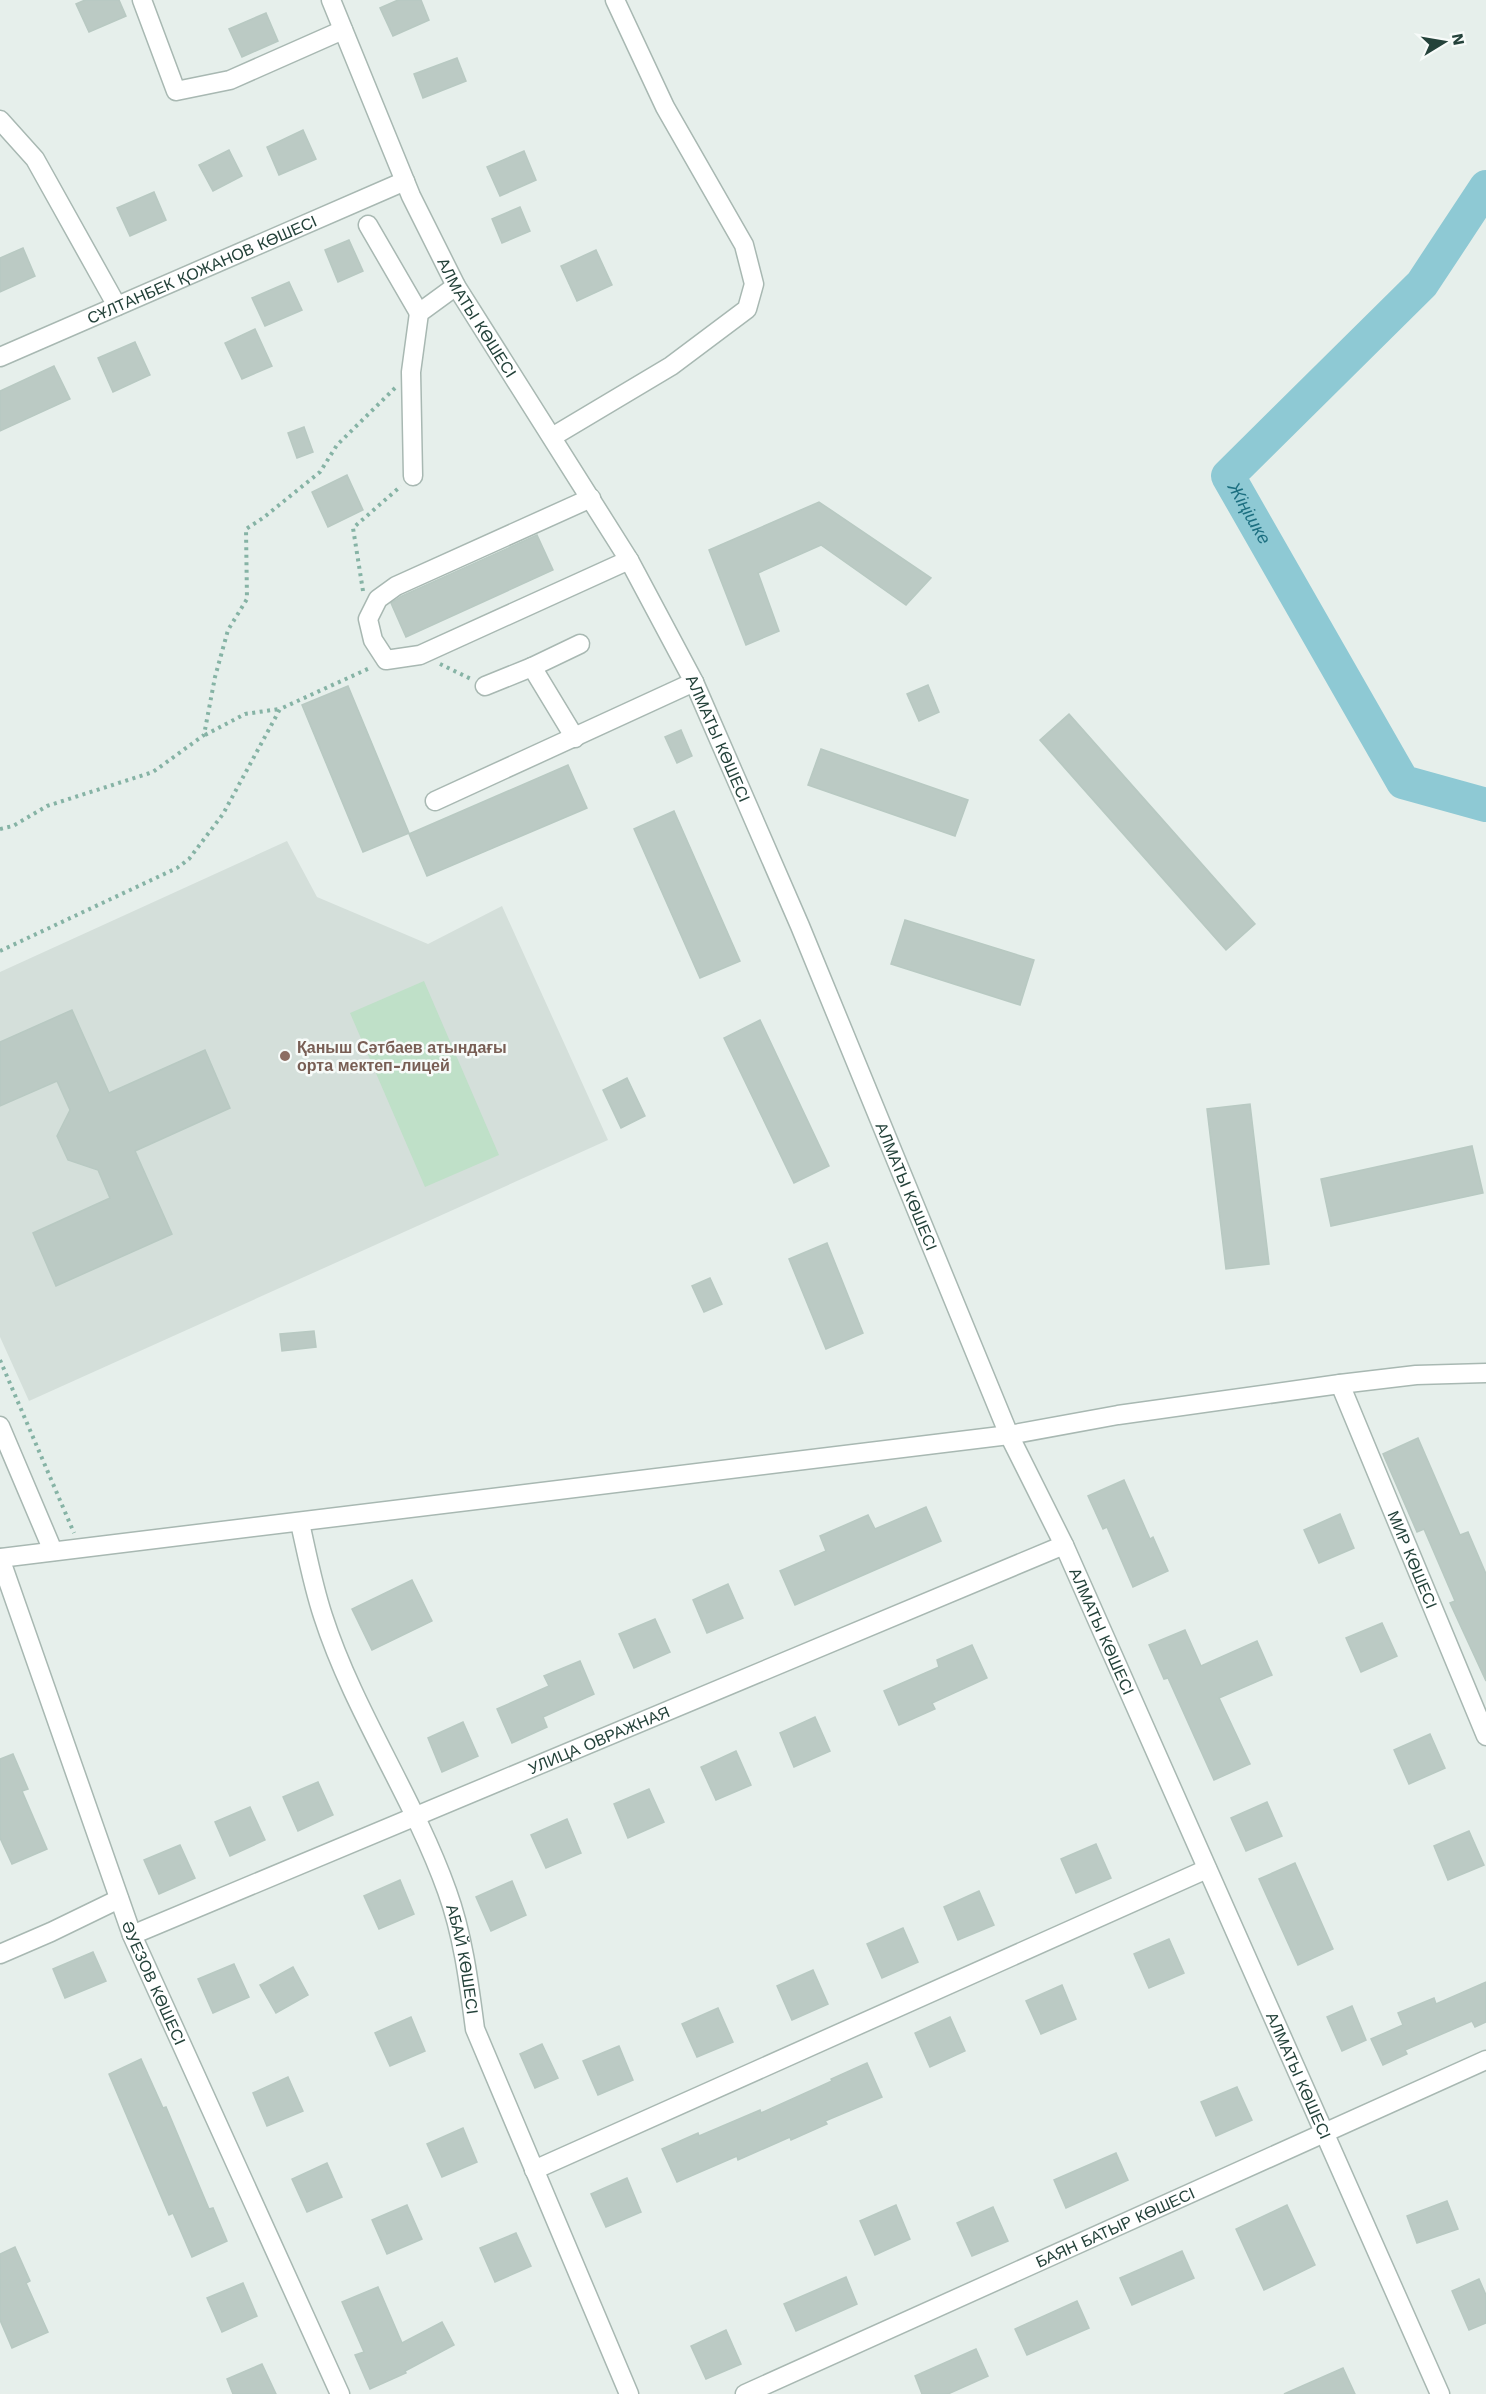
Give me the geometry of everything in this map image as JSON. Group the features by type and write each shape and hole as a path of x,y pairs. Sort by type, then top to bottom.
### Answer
{"street":[{"path":"142,0 176,91 230,80 343,30"},
{"name":"АЛМАТЫ КӨШЕСІ","path":"331,0 405,181 456,286 591,498 628,560 694,682 800,926 1010,1435 1064,1545 1438,2393"},
{"path":"552,437 671,366 747,309 754,284 744,245 665,107 615,0"},
{"path":"0,120 35,159 94,269 117,306"},
{"name":"СҰЛТАНБЕК ҚОЖАНОВ КӨШЕСІ","path":"0,357 405,181"},
{"path":"368,225 419,313 411,372 413,476"},
{"path":"419,313 456,286"},
{"path":"591,498 396,586 378,599 368,620 373,640 386,660 420,655 628,560"},
{"path":"485,686 580,644"},
{"path":"532,667 575,738"},
{"path":"435,801 694,682"},
{"path":"0,1558 1010,1435 1118,1415 1340,1384 1416,1375 1484,1372"},
{"name":"МИР КӨШЕСІ","path":"1340,1384 1486,1736"},
{"path":"0,1426 53,1551"},
{"name":"АБАЙ КӨШЕСІ","path":"300,1523 323,1617 350,1683 415,1815 448,1892 468,1972 475,2029 629,2394"},
{"name":"УЛИЦА ОВРАЖНАЯ","path":"132,1935 1064,1545"},
{"name":"ӘУЕЗОВ КӨШЕСІ","path":"0,1558 132,1935 340,2394"},
{"path":"534,2170 1207,1869"},
{"path":"0,1954 119,1899"},
{"name":"БАЯН БАТЫР КӨШЕСІ","path":"745,2394 1486,2060"}],"path":[{"path":"204,735 215,677 228,630 246,599 246,529 320,472 337,445 411,372"},
{"path":"368,620 353,528 413,476"},
{"path":"420,655 485,686"},
{"path":"0,830 13,826 47,806 153,772 204,735 245,714 280,709 386,660"},
{"path":"0,951 177,868 189,860 223,814 280,709"},
{"path":"0,1360 81,1548"}],"shaded area":[{"name":"Қаныш Сәтбаев атындағы орта мектеп-лицей","path":"287,841 317,897 428,944 502,906 608,1140 29,1401 0,1337 0,972"}],"green space":[{"path":"424,981 499,1155 425,1187 350,1013"}],"building":[{"path":"85,0 119,0 126,16 89,32 76,4"},
{"path":"398,0 421,0 429,20 393,36 380,8"},
{"path":"266,13 278,41 242,57 229,29"},
{"path":"457,58 466,81 423,98 414,74"},
{"path":"303,130 316,159 279,175 267,147"},
{"path":"229,150 242,176 213,191 199,165"},
{"path":"524,151 536,180 500,196 487,167"},
{"path":"154,192 166,220 130,236 117,208"},
{"path":"520,207 530,231 502,243 492,219"},
{"path":"349,240 363,271 338,282 325,250"},
{"path":"23,248 35,276 0,292 0,258"},
{"path":"596,250 612,285 577,301 561,266"},
{"path":"289,282 302,310 265,326 252,298"},
{"path":"255,329 272,366 242,379 225,343"},
{"path":"135,342 150,375 113,392 98,358"},
{"path":"54,366 70,399 0,431 0,391"},
{"path":"304,427 313,452 297,458 288,433"},
{"path":"347,475 363,510 328,527 312,492"},
{"path":"819,502 931,578 906,605 821,545 758,573 779,631 746,645 709,550"},
{"path":"537,535 553,570 406,637 391,603"},
{"path":"928,685 939,712 919,721 907,694"},
{"path":"348,686 409,833 363,852 302,705"},
{"path":"1069,714 1255,924 1226,950 1040,740"},
{"path":"681,730 692,756 677,763 665,737"},
{"path":"821,749 968,800 955,836 808,785"},
{"path":"568,765 587,808 427,876 409,834"},
{"path":"674,811 740,961 700,978 634,829"},
{"path":"905,920 1034,960 1020,1005 891,964"},
{"path":"72,1010 109,1093 205,1050 230,1108 135,1151 172,1234 56,1286 33,1233 110,1198 98,1170 68,1160 57,1136 70,1110 57,1081 0,1106 0,1042"},
{"path":"760,1020 829,1166 794,1183 724,1038"},
{"path":"627,1078 645,1116 621,1128 603,1090"},
{"path":"1250,1104 1269,1264 1226,1269 1207,1109"},
{"path":"1472,1146 1483,1193 1331,1226 1321,1179"},
{"path":"827,1243 863,1333 826,1349 789,1259"},
{"path":"710,1278 722,1304 704,1312 692,1286"},
{"path":"314,1331 316,1347 282,1351 280,1334"},
{"path":"1418,1438 1460,1535 1468,1532 1486,1574 1486,1681 1450,1603 1455,1601 1424,1529 1417,1532 1383,1454"},
{"path":"1124,1480 1150,1539 1153,1537 1168,1571 1133,1587 1107,1527 1103,1529 1088,1496"},
{"path":"926,1507 941,1541 795,1605 780,1571 826,1551 820,1536 868,1515 875,1529"},
{"path":"1340,1514 1354,1548 1319,1563 1304,1530"},
{"path":"412,1580 432,1621 372,1650 352,1609"},
{"path":"728,1584 743,1618 707,1633 693,1600"},
{"path":"655,1619 670,1652 634,1668 619,1634"},
{"path":"1382,1623 1397,1656 1361,1672 1346,1638"},
{"path":"1185,1630 1201,1666 1257,1641 1272,1675 1219,1698 1250,1764 1214,1780 1168,1678 1164,1679 1149,1645"},
{"path":"972,1645 987,1678 932,1703 935,1709 899,1725 884,1691 939,1667 937,1660"},
{"path":"580,1661 594,1694 543,1717 547,1727 512,1743 497,1709 549,1686 544,1676"},
{"path":"815,1717 830,1751 794,1767 780,1733"},
{"path":"463,1722 478,1756 442,1772 428,1738"},
{"path":"1430,1734 1445,1768 1409,1784 1394,1750"},
{"path":"736,1751 751,1785 716,1800 701,1767"},
{"path":"13,1754 28,1789 22,1791 47,1849 12,1864 0,1838 0,1759"},
{"path":"318,1782 333,1815 298,1831 283,1797"},
{"path":"649,1789 664,1822 628,1838 614,1804"},
{"path":"1267,1802 1282,1836 1246,1851 1231,1818"},
{"path":"250,1807 265,1840 230,1856 215,1822"},
{"path":"567,1819 581,1853 546,1868 531,1835"},
{"path":"1469,1831 1484,1865 1448,1880 1434,1846"},
{"path":"1096,1844 1111,1878 1076,1893 1061,1859"},
{"path":"180,1845 195,1878 159,1894 144,1860"},
{"path":"1295,1863 1333,1949 1298,1965 1259,1879"},
{"path":"400,1880 414,1914 379,1929 364,1896"},
{"path":"512,1881 526,1915 491,1931 476,1897"},
{"path":"979,1891 994,1925 958,1940 944,1907"},
{"path":"903,1928 918,1962 882,1978 867,1944"},
{"path":"1169,1939 1184,1973 1149,1988 1134,1954"},
{"path":"93,1952 106,1981 65,1998 53,1969"},
{"path":"234,1964 249,1997 213,2013 198,1979"},
{"path":"293,1967 308,1995 276,2013 260,1985"},
{"path":"813,1970 828,2004 792,2020 777,1986"},
{"path":"1486,1982 1486,2022 1475,2027 1472,2021 1405,2050 1407,2054 1383,2065 1371,2039 1403,2025 1398,2013 1434,1998 1436,2004"},
{"path":"1062,1985 1076,2019 1041,2034 1026,2001"},
{"path":"1352,2006 1366,2040 1342,2051 1327,2017"},
{"path":"718,2008 733,2042 697,2057 682,2024"},
{"path":"411,2017 425,2051 390,2066 375,2033"},
{"path":"950,2017 965,2051 930,2067 915,2033"},
{"path":"542,2044 558,2078 535,2088 520,2054"},
{"path":"619,2046 633,2080 598,2095 583,2061"},
{"path":"141,2059 163,2108 166,2107 209,2209 213,2208 227,2241 192,2257 173,2213 169,2215 109,2074"},
{"path":"867,2063 882,2097 825,2121 827,2124 791,2140 790,2137 738,2160 737,2156 677,2182 662,2149 760,2110 761,2113"},
{"path":"288,2077 303,2111 267,2126 253,2093"},
{"path":"1237,2087 1252,2120 1216,2136 1201,2102"},
{"path":"463,2128 477,2162 442,2177 427,2144"},
{"path":"1116,2153 1128,2180 1066,2208 1054,2180"},
{"path":"327,2163 342,2197 307,2212 292,2179"},
{"path":"627,2178 641,2212 606,2227 591,2194"},
{"path":"1447,2201 1458,2229 1417,2243 1407,2216"},
{"path":"407,2205 422,2239 387,2254 372,2220"},
{"path":"896,2205 910,2239 875,2255 860,2221"},
{"path":"1287,2205 1315,2265 1264,2290 1236,2229"},
{"path":"993,2207 1008,2241 972,2256 957,2223"},
{"path":"516,2233 531,2266 495,2282 480,2248"},
{"path":"15,2247 30,2281 26,2283 48,2332 12,2348 0,2320 0,2254"},
{"path":"1182,2251 1194,2278 1132,2305 1120,2278"},
{"path":"846,2277 857,2304 796,2331 784,2304"},
{"path":"1479,2279 1486,2295 1486,2323 1469,2330 1452,2291"},
{"path":"243,2283 257,2316 222,2332 207,2298"},
{"path":"378,2287 402,2343 442,2322 454,2345 405,2371 406,2373 370,2389 355,2355 364,2352 342,2302"},
{"path":"1077,2301 1089,2328 1027,2355 1015,2329"},
{"path":"726,2330 741,2364 706,2379 691,2346"},
{"path":"976,2349 988,2376 948,2394 922,2394 915,2376"},
{"path":"262,2364 276,2394 233,2394 227,2379"},
{"path":"1343,2368 1355,2394 1284,2394"}],"waterway":[{"name":"Жіңішке","path":"1486,187 1422,284 1228,476 1403,782 1486,805"}],"place":[{"name":"Қаныш Сәтбаев атындағы орта мектеп-лицей","path":"285,1056"}]}
